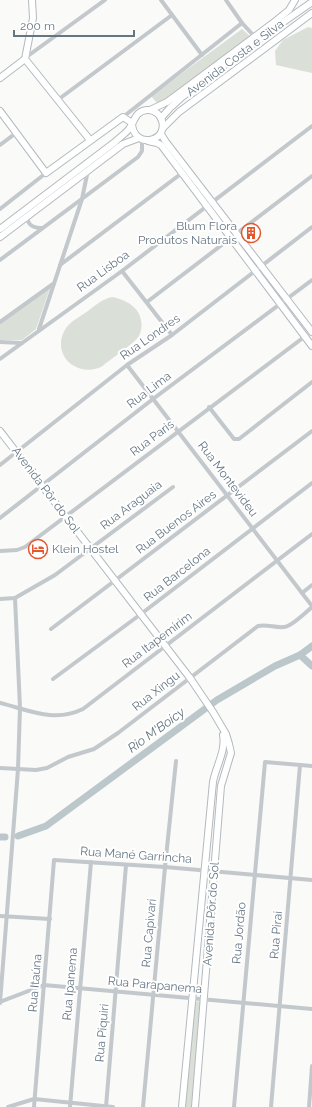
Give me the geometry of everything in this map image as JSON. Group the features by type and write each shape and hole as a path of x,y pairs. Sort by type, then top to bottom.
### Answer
{"street":[{"path":"25,59 33,18 32,0"},
{"path":"0,78 106,0"},
{"path":"161,0 202,55"},
{"path":"226,0 242,23 255,37"},
{"name":"Avenida Costa e Silva","path":"0,229 115,142 128,130 137,114 167,102 289,10 295,0"},
{"name":"Avenida Costa e Silva","path":"161,118 172,105 312,2"},
{"path":"0,236 123,144 156,139 179,112 312,13"},
{"path":"59,99 172,15"},
{"path":"0,209 90,140 123,117 242,23"},
{"path":"25,59 59,99 90,140"},
{"path":"232,60 238,67"},
{"path":"150,110 161,118 162,131 166,142 312,331"},
{"path":"0,111 46,173"},
{"path":"161,118 179,112"},
{"path":"123,117 132,124 135,134 143,140 161,145 312,346"},
{"name":"Rua Lisboa","path":"0,359 122,271 312,126"},
{"path":"0,145 16,133"},
{"path":"0,260 138,157 142,151 143,140"},
{"path":"39,330 82,199 88,170"},
{"path":"60,265 182,173"},
{"path":"147,302 312,176"},
{"path":"27,216 27,221 30,225 36,228 42,228"},
{"name":"Rua Londres","path":"0,465 127,365 172,335 312,227"},
{"path":"122,271 172,335"},
{"name":"Rua Lima","path":"0,518 153,399 312,280"},
{"path":"0,322 54,283"},
{"name":"Rua Paris","path":"0,551 17,550 26,547 209,407 312,331"},
{"path":"0,342 22,343"},
{"name":"Rua Montevideu","path":"127,365 312,606"},
{"path":"209,407 234,439 239,439 312,382"},
{"name":"Avenida Pôr do Sol","path":"0,431 190,678 226,734 231,754 221,786 195,1107"},
{"name":"Rua Buenos Aires","path":"51,629 312,431"},
{"name":"Rua Barcelona","path":"53,679 141,614 312,483"},
{"name":"Rua Araguaia","path":"0,599 15,598 55,575 172,487"},
{"name":"Rua Itapemirim","path":"0,703 47,715 60,716 73,714 83,709 312,534"},
{"path":"302,593 312,585"},
{"path":"0,1002 18,769 20,708 15,598"},
{"name":"Rua Xingu","path":"0,768 36,770 46,768 68,757 94,749 118,733 258,626 264,624 283,627 289,626 312,606"},
{"name":"Avenida Pôr do Sol","path":"182,1107 215,771 224,743 224,737 220,724"},
{"path":"221,754 231,754"},
{"name":"Rua Capivari","path":"143,1107 176,761"},
{"name":"Rua Jordão","path":"234,1107 265,762 300,765"},
{"path":"300,765 312,766"},
{"name":"Rua Pirai","path":"271,1107 300,765"},
{"path":"215,771 224,774"},
{"name":"Rua Mané Garrincha","path":"54,860 165,867 312,880"},
{"name":"Rua Itaúna","path":"34,1107 54,860"},
{"name":"Rua Ipanema","path":"71,1105 91,862"},
{"name":"Rua Piquiri","path":"106,1107 126,865"},
{"path":"0,916 50,919"},
{"name":"Rua Parapanema","path":"0,1002 44,985 312,1009"},
{"path":"309,1107 312,1066"},
{"path":"8,1107 34,1099 71,1105 113,1107"}],"shaded area":[{"path":"308,27 312,28 312,73 276,65 275,51 283,40"},
{"path":"242,29 251,37 158,104 151,96"},
{"path":"50,288 36,329 22,340 0,340 0,324"},
{"path":"112,297 133,306 138,312 142,324 139,336 101,367 91,370 74,366 63,354 61,346 62,337 66,328 99,302"},
{"path":"201,1001 194,1107 183,1107 194,1002"}],"waterway":[{"name":"Rio M'Boicy","path":"18,836 46,826 217,700 275,666 300,655 312,646"},
{"path":"300,655 312,666"},
{"name":"Rio M'Boicy","path":"0,837 5,837"}],"place":[{"name":"Blum Flora Produtos Naturais","path":"251,233"},
{"name":"Klein Hostel","path":"38,549"}]}
